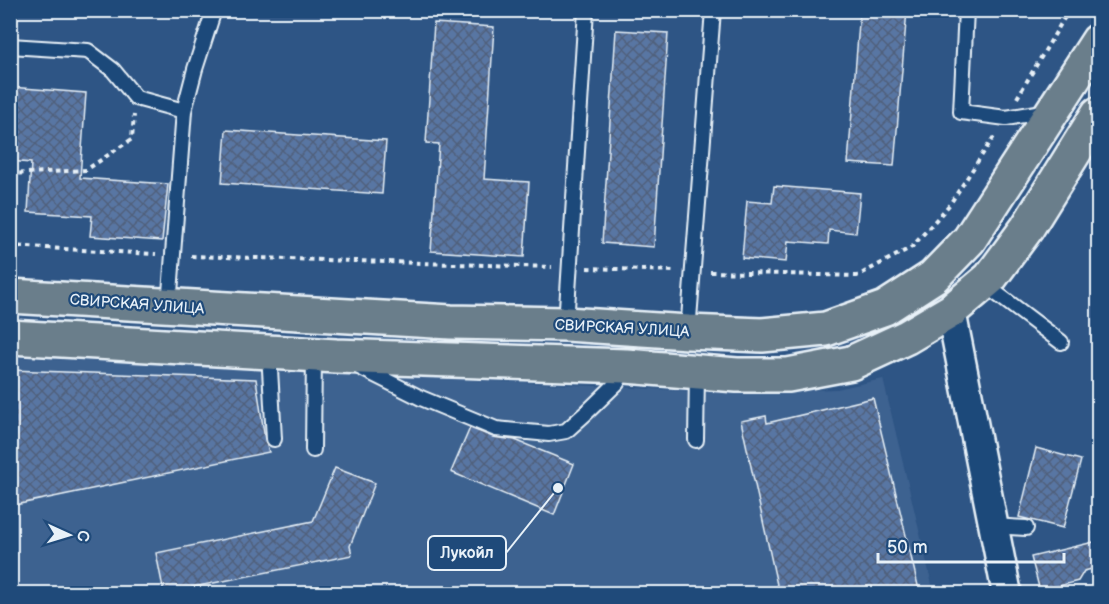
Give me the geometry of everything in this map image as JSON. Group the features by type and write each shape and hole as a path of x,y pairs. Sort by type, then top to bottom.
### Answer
{"highway":[{"name":"СВИРСКАЯ УЛИЦА","path":"10,296 451,322 566,324 762,335 826,329 885,308 933,277 969,240 1098,41"},
{"path":"10,337 325,355 626,366 737,375 788,375 851,363 907,337 951,312 984,283 1027,228 1095,128"}],"street":[{"path":"951,312 1007,594"}],"lane":[{"path":"169,306 184,111 214,10"},
{"path":"566,324 586,10"},
{"path":"688,332 713,10"},
{"path":"966,10 961,112 1006,118 1054,110"},
{"path":"10,46 88,51 113,70 136,98 184,111"},
{"path":"984,283 1061,342"},
{"path":"269,352 274,439"},
{"path":"313,450 325,355 496,429 549,434 566,431 617,383 626,366"},
{"path":"696,440 697,372"},
{"path":"993,526 1026,528"}],"path":[{"path":"10,174 86,170 132,139 136,98"}],"shaded area":[{"path":"10,357 736,393 837,389 883,379 934,593 11,593"}],"building":[{"path":"860,10 907,10 894,166 848,163"},
{"path":"434,23 494,27 484,179 529,182 524,257 431,251 439,144 426,143"},
{"path":"616,30 668,33 654,247 602,243"},
{"path":"10,87 86,93 80,178 168,184 162,241 90,236 92,216 28,212 31,163 10,161"},
{"path":"226,130 386,141 382,194 222,183"},
{"path":"774,186 860,193 856,233 829,230 828,244 788,241 786,262 742,258 747,201 772,203"},
{"path":"10,370 256,379 265,440 269,452 10,506"},
{"path":"873,398 920,594 779,594 741,421 766,416 767,423"},
{"path":"470,428 493,437 515,440 574,464 554,515 451,472"},
{"path":"1036,448 1081,460 1063,528 1019,517"},
{"path":"335,468 375,483 350,546 352,555 164,593 156,553 313,521"},
{"path":"1098,541 1098,551 1092,569 1084,571 1078,581 1040,591 1031,557"}],"place":[{"name":"Лукойл","path":"558,488"}]}
